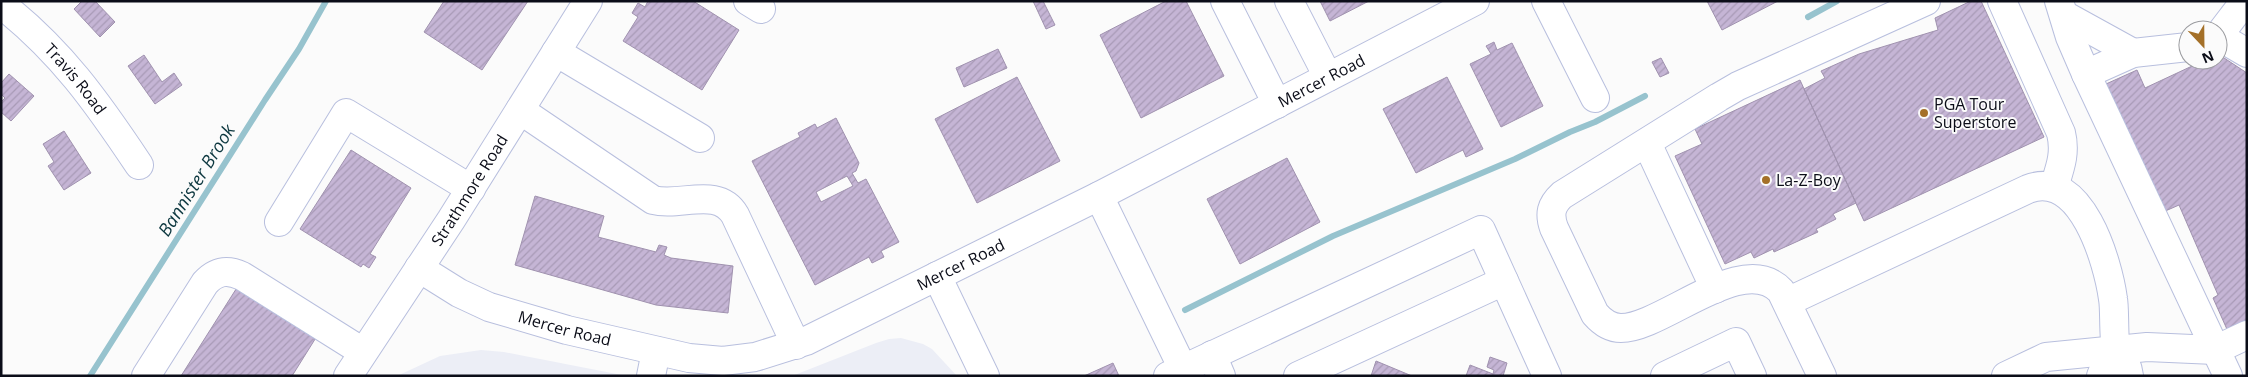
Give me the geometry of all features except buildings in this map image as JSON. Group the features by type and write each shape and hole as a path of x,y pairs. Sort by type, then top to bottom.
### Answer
{"street":[{"name":"Strathmore Road","path":"348,376 419,268 588,1"},
{"path":"1225,1 1277,104"},
{"path":"1289,1 1328,78"},
{"name":"Mercer Road","path":"419,268 460,293 489,307 560,328 654,363 733,360 765,355 796,345 1099,196 1475,1"},
{"path":"1546,1 1595,98"},
{"path":"1822,376 1778,287 1763,281 1737,281 1637,324 1620,328 1602,321 1595,314 1554,228 1551,210 1555,201 1562,195 1738,86 1926,1"},
{"path":"2002,1 2061,133 2064,146 2063,159 2054,187"},
{"path":"2228,24 2245,1"},
{"name":"Travis Road","path":"1,4 25,22 66,63 102,109 139,165"},
{"path":"2061,8 2133,53"},
{"path":"2061,8 2070,37 2086,74 2228,376"},
{"path":"2228,42 2247,54"},
{"path":"2086,74 2133,53 2178,48"},
{"path":"556,52 700,138"},
{"path":"520,110 653,200 666,202 717,200 727,204 735,215 796,345"},
{"path":"280,222 346,113 470,188"},
{"path":"1647,143 1715,289"},
{"path":"1787,302 2028,189 2046,185 2054,187 2072,200 2079,209 2100,248 2113,300 2116,348 2125,360 2130,376"},
{"path":"1099,196 1176,372 1216,366 1481,230 1547,376"},
{"path":"146,376 205,283 216,273 222,271 242,276 363,352"},
{"path":"937,276 985,376"},
{"path":"1298,376 1504,281"},
{"path":"2015,374 2046,357 2116,348 2153,346 2215,350 2247,335"},
{"path":"1665,376 1736,342 1752,376"},
{"path":"2101,376 2109,356 2116,348"}],"shaded area":[{"path":"901,338 923,344 932,349 957,376 792,376 876,343"},
{"path":"481,350 504,352 627,376 397,376 440,356"}],"waterway":[{"name":"Bannister Brook","path":"90,376 299,49 326,1"},
{"path":"1808,17 1837,1"},
{"path":"1185,310 1333,236 1515,159 1595,122 1645,96"}],"place":[{"name":"PGA Tour Superstore","path":"1924,113"},
{"name":"La-Z-Boy","path":"1766,180"}]}
